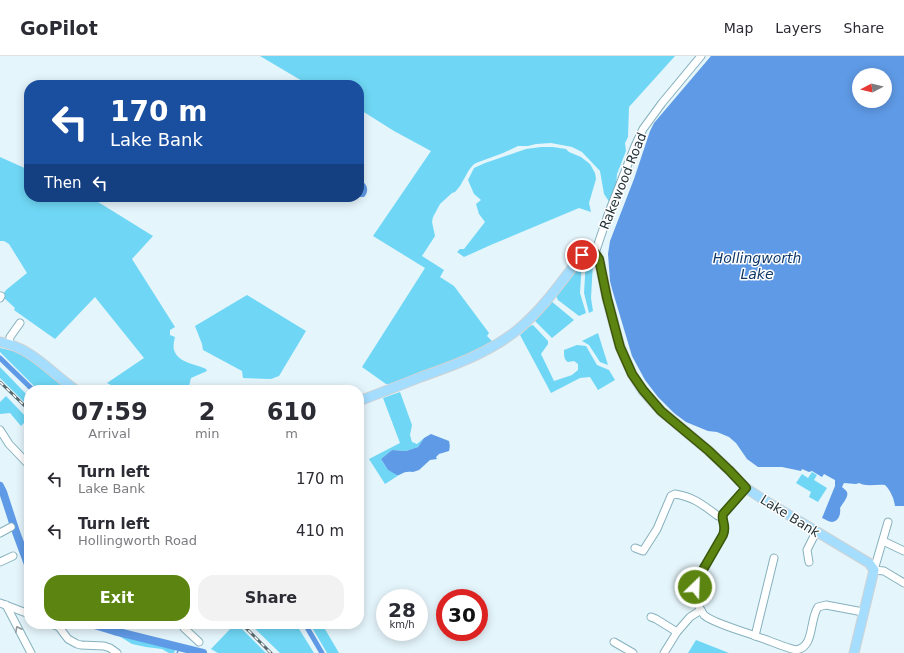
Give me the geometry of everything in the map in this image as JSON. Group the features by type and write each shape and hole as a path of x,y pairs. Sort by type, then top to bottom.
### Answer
{"main road":[{"path":"364,399 461,363 503,340 530,319 584,252 595,253"},
{"name":"Lake Bank","path":"595,253 599,259 607,298 620,347 632,374 643,390 661,411 709,451 746,488 816,532 846,547 869,563 874,570"},
{"path":"4,343 20,348 40,360 70,385"},
{"path":"854,653 874,570"}],"street":[{"name":"Rakewood Road","path":"595,253 609,212 643,129 662,103 701,56"},
{"path":"4,343 20,324"},
{"path":"0,430 9,444 24,460"},
{"path":"746,488 723,514 722,517 725,528 723,535 697,580 695,594 697,602 705,615 708,618 728,626 793,649 799,649 808,643 815,612 818,607 826,605 863,612"},
{"path":"635,548 643,551 657,529 671,496 675,494 684,495 694,499 718,516 722,517"},
{"path":"888,522 874,570 884,571 904,584"},
{"path":"1,530 11,528"},
{"path":"809,562 808,550 816,532"},
{"path":"883,541 904,550"},
{"path":"0,562 13,556"},
{"path":"756,636 774,558"},
{"path":"3,604 24,612"},
{"path":"3,604 31,653"},
{"path":"664,653 677,632 690,617 701,610"},
{"path":"651,617 677,632"},
{"path":"60,629 68,639 77,644 104,646 118,653"},
{"path":"185,629 194,640"},
{"path":"614,642 633,653"}],"shaded area":[{"path":"260,56 675,56 629,107 628,137 625,143 626,151 617,174 616,187 610,203 604,194 600,171 582,152 572,147 551,143 518,146 473,165 455,192 440,204 432,222 435,236 422,256 444,270 440,277 454,286 489,333 487,336 493,342 445,365 395,384 386,384 362,367 425,268 373,236 431,151 394,131 364,112 364,80 301,80"},
{"path":"541,147 566,149 590,164 595,173 596,179 589,203 591,212 579,208 464,257 457,252 460,249 464,249 485,222 479,214 476,204 481,200 474,194 468,180 474,168 526,149"},
{"path":"0,157 24,168 24,202 98,202 153,236 132,259 175,327 170,330 170,335 175,337 174,350 176,354 179,358 206,369 207,371 191,378 189,385 111,385 107,383 144,358 95,297 55,339 14,310 15,308 2,296 6,290 27,273 9,244 4,241 0,241"},
{"path":"586,260 593,262 591,298 593,311 589,313 584,293"},
{"path":"582,262 580,293 586,313 579,316 558,300 556,296"},
{"path":"247,295 306,331 279,376 271,379 243,378 242,371 203,350 195,326"},
{"path":"551,301 574,320 552,338 535,321"},
{"path":"533,325 548,341 548,344 541,354 554,381 572,375 578,370 578,364 574,361 568,362 565,359 564,354 564,350 577,345 586,346 597,365 609,370 615,380 598,390 590,377 580,378 551,393 520,335"},
{"path":"598,333 608,365 600,362 589,345 582,341"},
{"path":"0,348 18,352 31,359 65,385 33,385 0,352"},
{"path":"0,367 24,392 24,402 0,378"},
{"path":"400,392 412,425 410,435 412,442 417,444 424,438 418,447 406,451 392,450 381,459 388,470 399,475 385,484 369,459 400,443 383,398"},
{"path":"6,396 24,415 24,423 21,426 10,413 0,414 0,402"},
{"path":"812,472 817,475 814,480 827,488 818,502 809,497 811,492 796,483 802,474 808,478"},
{"path":"230,629 242,629 266,653 218,653 211,649"},
{"path":"255,629 299,629 314,653 280,653"},
{"path":"313,629 325,629 339,653 327,653"},
{"path":"120,634 176,648 174,653 169,653 162,649 132,644 119,636"},
{"path":"696,640 729,653 688,653"}],"water":[{"name":"Hollingworth Lake","path":"711,56 904,56 904,506 895,506 892,495 885,485 844,483 842,487 847,492 847,496 840,508 840,515 838,519 834,522 830,522 822,518 835,486 835,480 824,474 822,477 812,471 809,472 802,469 801,471 782,467 758,467 747,459 736,443 729,437 717,432 708,431 686,422 674,413 658,397 645,380 632,356 612,289 608,254 610,241 634,179 654,123"},
{"path":"364,183 367,187 366,195 364,197"},
{"path":"431,434 449,441 449,451 439,454 436,457 437,459 430,460 419,470 413,472 406,472 397,475 388,470 381,459 392,450 406,451 418,447 424,438"}],"waterway":[{"path":"0,358 28,385"},
{"path":"0,486 24,554"},
{"path":"107,629 203,653"},
{"path":"308,629 322,653"},
{"path":"177,653 180,647"}],"railway":[{"path":"0,382 24,405"},
{"path":"247,629 271,653"}],"route":[{"path":"582,255 584,252 590,252 595,253 598,256 620,347 632,374 643,390 661,411 709,451 746,488 723,514 722,517 725,531 697,580 695,587"}]}
